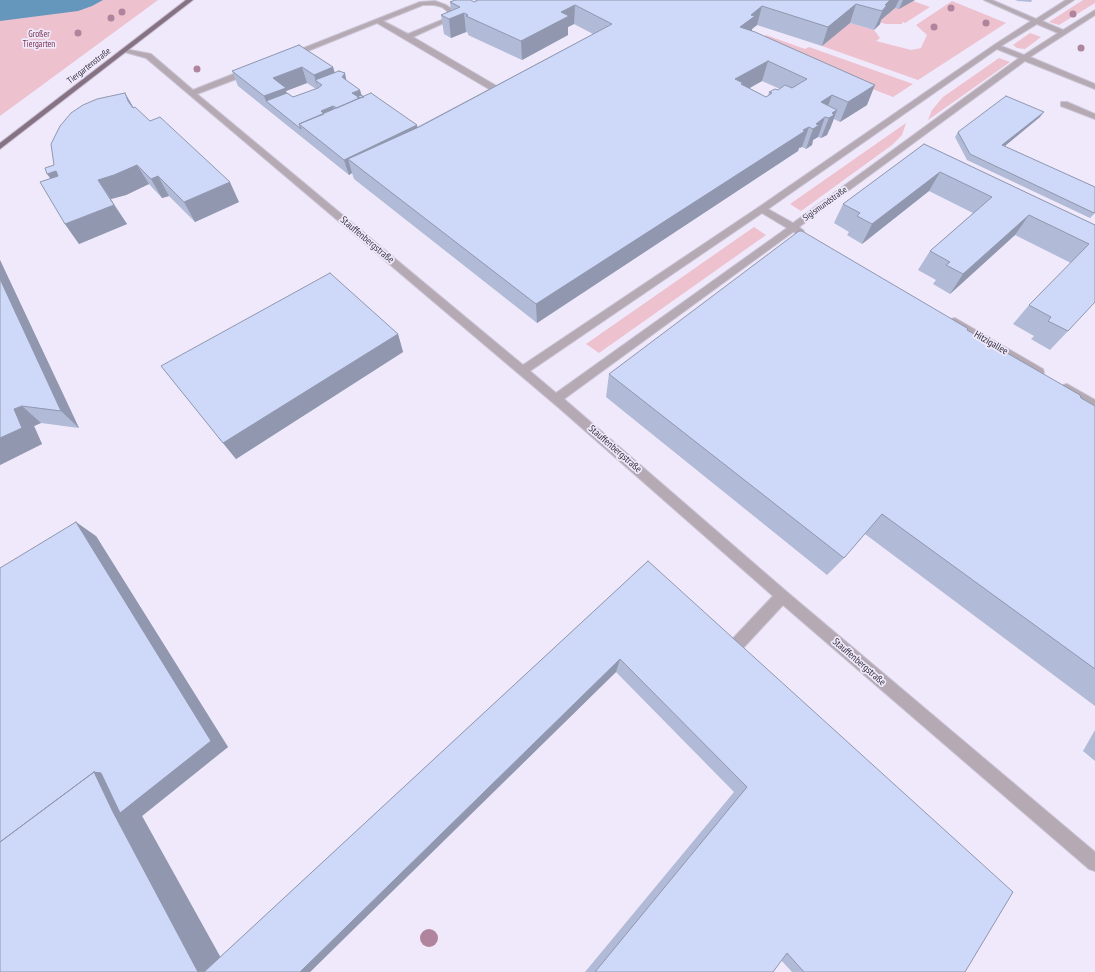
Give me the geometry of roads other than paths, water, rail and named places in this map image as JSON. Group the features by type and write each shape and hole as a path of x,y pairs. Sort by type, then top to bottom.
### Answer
{"main road":[{"name":"Tiergartenstraße","path":"0,147 190,0"}],"street":[{"path":"987,0 1064,33"},
{"path":"524,371 762,209 996,46 1071,0"},
{"path":"284,58 422,3 435,4 450,10 451,14 446,20 408,37"},
{"name":"Sigismundstraße","path":"556,399 1024,58 1095,12"},
{"path":"379,21 497,90"},
{"path":"996,46 1095,87"},
{"name":"Stauffenbergstraße","path":"125,51 148,56 524,371 782,596 1095,863"},
{"path":"192,93 254,69"},
{"path":"1064,104 1095,117"},
{"path":"762,209 807,235"},
{"name":"Hitzigallee","path":"945,316 1095,405"},
{"path":"727,656 782,596"}],"water":[{"path":"0,0 103,0 78,11 0,21"}],"park label":[{"name":"Großer Tiergarten","path":"39,40"}]}
